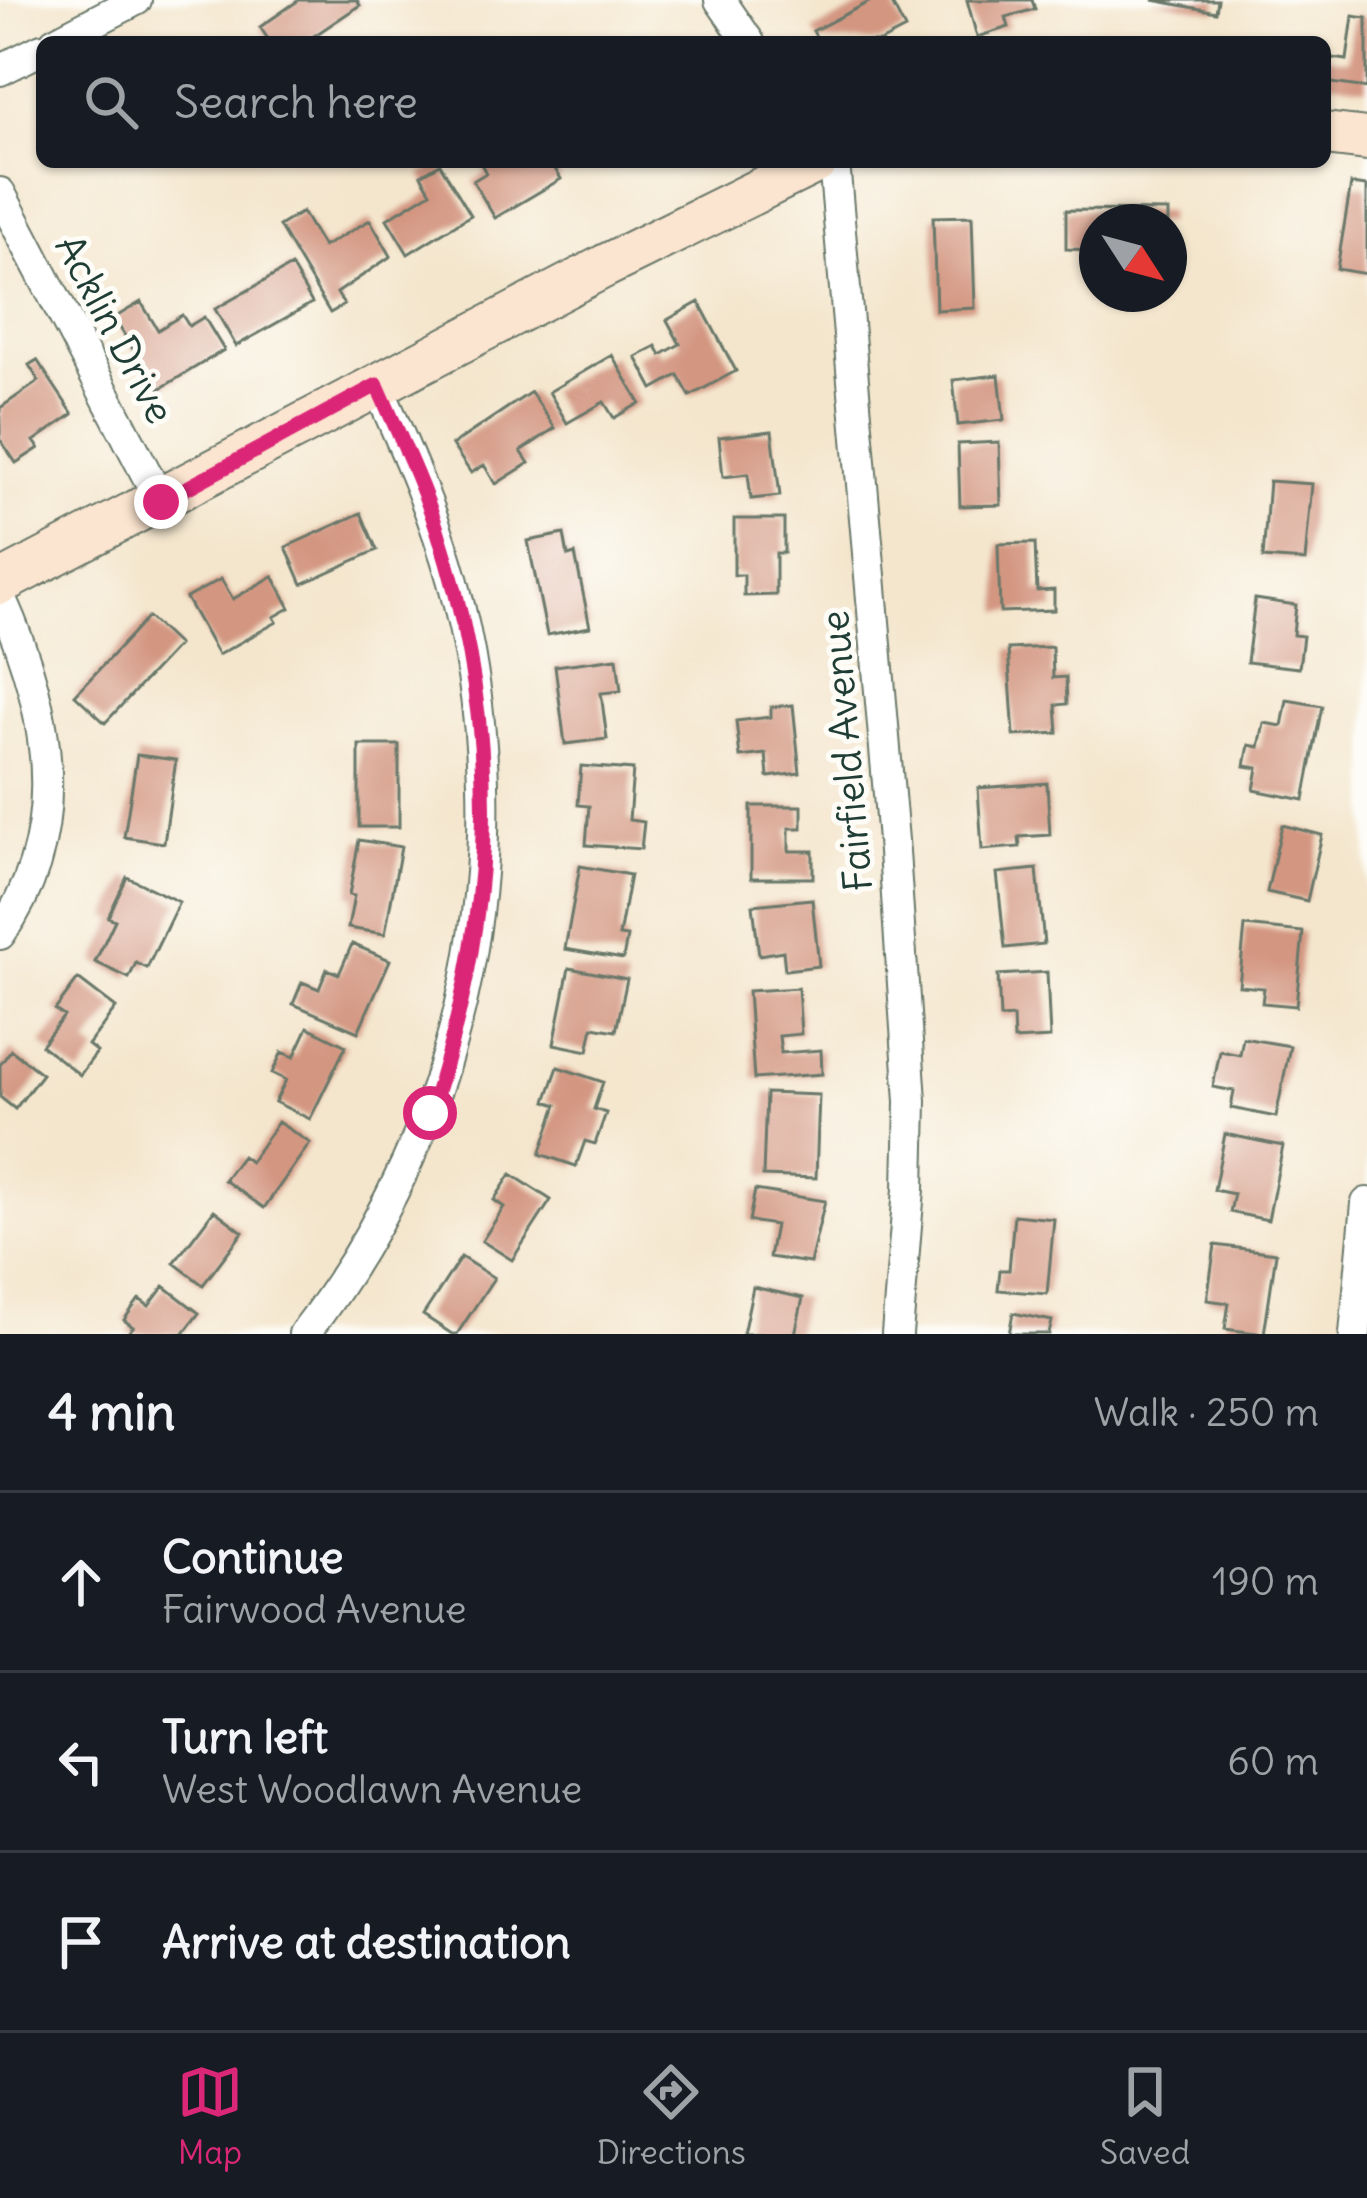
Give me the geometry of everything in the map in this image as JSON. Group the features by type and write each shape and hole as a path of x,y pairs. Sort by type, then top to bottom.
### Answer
{"street":[{"path":"67,36 136,0"},
{"path":"720,0 745,36"},
{"path":"0,70 36,52"},
{"path":"1331,135 1367,139"},
{"path":"0,583 803,168"},
{"name":"Fairfield Avenue","path":"835,168 895,853 911,1102 907,1233 897,1334"},
{"name":"Acklin Drive","path":"0,193 161,502"},
{"path":"304,1334 382,1214 430,1113 464,1002 483,862 481,747 466,636 435,525 377,385"},
{"path":"0,597 35,699 47,785 40,853 19,907 0,934"},
{"path":"1355,1334 1367,1203"}],"building":[{"path":"299,0 357,0 360,5 314,36 266,36 260,27"},
{"path":"873,0 890,0 905,29 892,36 816,36 813,31"},
{"path":"967,0 1032,0 1035,9 1006,17 1009,27 977,36"},
{"path":"1153,0 1218,0 1216,12"},
{"path":"1353,16 1367,18 1367,88 1331,83 1331,58 1347,60"},
{"path":"442,168 471,215 408,254 387,219 431,192 421,175"},
{"path":"483,168 555,168 561,179 495,218 473,181 486,173"},
{"path":"1351,184 1367,186 1367,274 1337,269"},
{"path":"1066,210 1079,210 1079,249 1066,249"},
{"path":"302,212 323,247 370,220 391,256 337,293 344,305 330,313 279,226"},
{"path":"972,216 975,308 936,310 933,217"},
{"path":"291,266 312,303 236,346 215,309"},
{"path":"141,302 158,330 182,315 189,326 204,317 224,350 158,390 114,318"},
{"path":"699,302 736,371 690,396 678,375 653,389 636,357 656,346 661,355 680,344 667,320"},
{"path":"612,355 640,403 614,418 604,402 567,423 549,392"},
{"path":"37,360 73,414 34,441 39,448 16,463 0,439 0,408 39,381 29,365"},
{"path":"999,375 1004,420 958,425 953,380"},
{"path":"531,392 555,428 521,451 529,463 496,484 484,465 471,473 452,445"},
{"path":"772,431 780,496 751,499 748,474 723,477 719,437"},
{"path":"999,442 1001,505 960,506 958,444"},
{"path":"1269,481 1312,484 1305,561 1263,558"},
{"path":"361,513 377,550 302,584 286,547"},
{"path":"734,519 784,519 784,553 776,553 776,595 744,596 744,575 734,575"},
{"path":"564,534 568,556 575,554 590,627 547,635 528,541"},
{"path":"1035,543 1037,591 1054,590 1054,610 1000,612 998,544"},
{"path":"273,576 290,608 274,617 277,622 218,655 186,598 221,579 233,599"},
{"path":"1255,599 1296,605 1293,635 1303,636 1299,668 1247,662"},
{"path":"148,617 178,645 105,723 75,695"},
{"path":"1052,647 1053,678 1066,677 1067,704 1056,705 1058,733 1014,736 1008,649"},
{"path":"617,658 621,691 601,693 607,739 565,744 555,666"},
{"path":"1287,700 1322,706 1304,800 1254,790 1258,768 1245,766 1249,745 1259,747 1264,723 1282,726"},
{"path":"793,705 800,773 768,777 766,754 740,757 736,721 771,717 771,707"},
{"path":"359,745 399,745 399,827 359,827"},
{"path":"137,755 176,760 164,843 124,837"},
{"path":"581,766 633,770 629,820 644,822 641,849 586,845 589,806 578,805"},
{"path":"1047,783 1050,835 1019,837 1020,847 982,850 978,788"},
{"path":"751,806 802,806 802,828 789,828 789,851 813,851 813,878 751,878"},
{"path":"1282,825 1322,835 1307,901 1267,892"},
{"path":"359,840 401,847 385,934 348,928"},
{"path":"580,866 630,875 619,936 627,937 623,959 565,949"},
{"path":"1037,869 1044,944 1005,948 997,873"},
{"path":"127,877 179,902 147,968 136,963 129,978 95,962 115,920 108,917"},
{"path":"812,899 819,966 785,970 783,951 759,955 753,905"},
{"path":"1245,926 1303,932 1296,1006 1262,1003 1264,988 1239,986"},
{"path":"352,944 390,960 358,1032 293,1004 302,982 319,989 327,969 339,974"},
{"path":"569,968 627,979 616,1031 593,1027 588,1051 554,1044"},
{"path":"1047,972 1050,1038 1014,1040 1013,1017 1000,1018 998,975"},
{"path":"78,979 116,1008 88,1045 97,1052 80,1075 41,1045 64,1016 55,1010"},
{"path":"798,988 801,1034 779,1036 781,1053 821,1050 822,1074 754,1079 748,991"},
{"path":"308,1027 346,1046 310,1119 275,1102 286,1080 272,1073 282,1052 294,1057"},
{"path":"1243,1038 1290,1046 1276,1117 1231,1108 1234,1091 1213,1087 1220,1051 1240,1055"},
{"path":"11,1050 42,1074 15,1109 0,1097 0,1065"},
{"path":"558,1067 603,1082 594,1109 606,1113 595,1144 585,1141 576,1166 540,1154 557,1105 546,1101"},
{"path":"766,1093 819,1095 816,1178 763,1176"},
{"path":"278,1122 310,1143 264,1208 224,1180 242,1156 250,1162"},
{"path":"1225,1134 1283,1146 1268,1220 1230,1212 1234,1194 1214,1190"},
{"path":"511,1174 551,1200 512,1260 482,1241 504,1207 494,1200"},
{"path":"755,1190 825,1201 810,1263 769,1257 775,1225 749,1221"},
{"path":"214,1210 243,1232 203,1285 174,1263"},
{"path":"1014,1215 1054,1219 1047,1294 998,1290 1000,1270 1009,1270"},
{"path":"1215,1245 1276,1253 1264,1334 1225,1329 1229,1303 1207,1300"},
{"path":"461,1257 494,1278 457,1334 452,1334 423,1315"},
{"path":"164,1286 199,1313 183,1334 127,1334 133,1327 124,1320 139,1299 149,1306"},
{"path":"753,1287 803,1298 795,1334 743,1334"},
{"path":"1013,1313 1052,1321 1049,1334 1009,1334"}],"route":[{"path":"161,502 377,385 415,470 452,580 476,693 481,747 483,862 474,950 450,1054 430,1113"}]}
